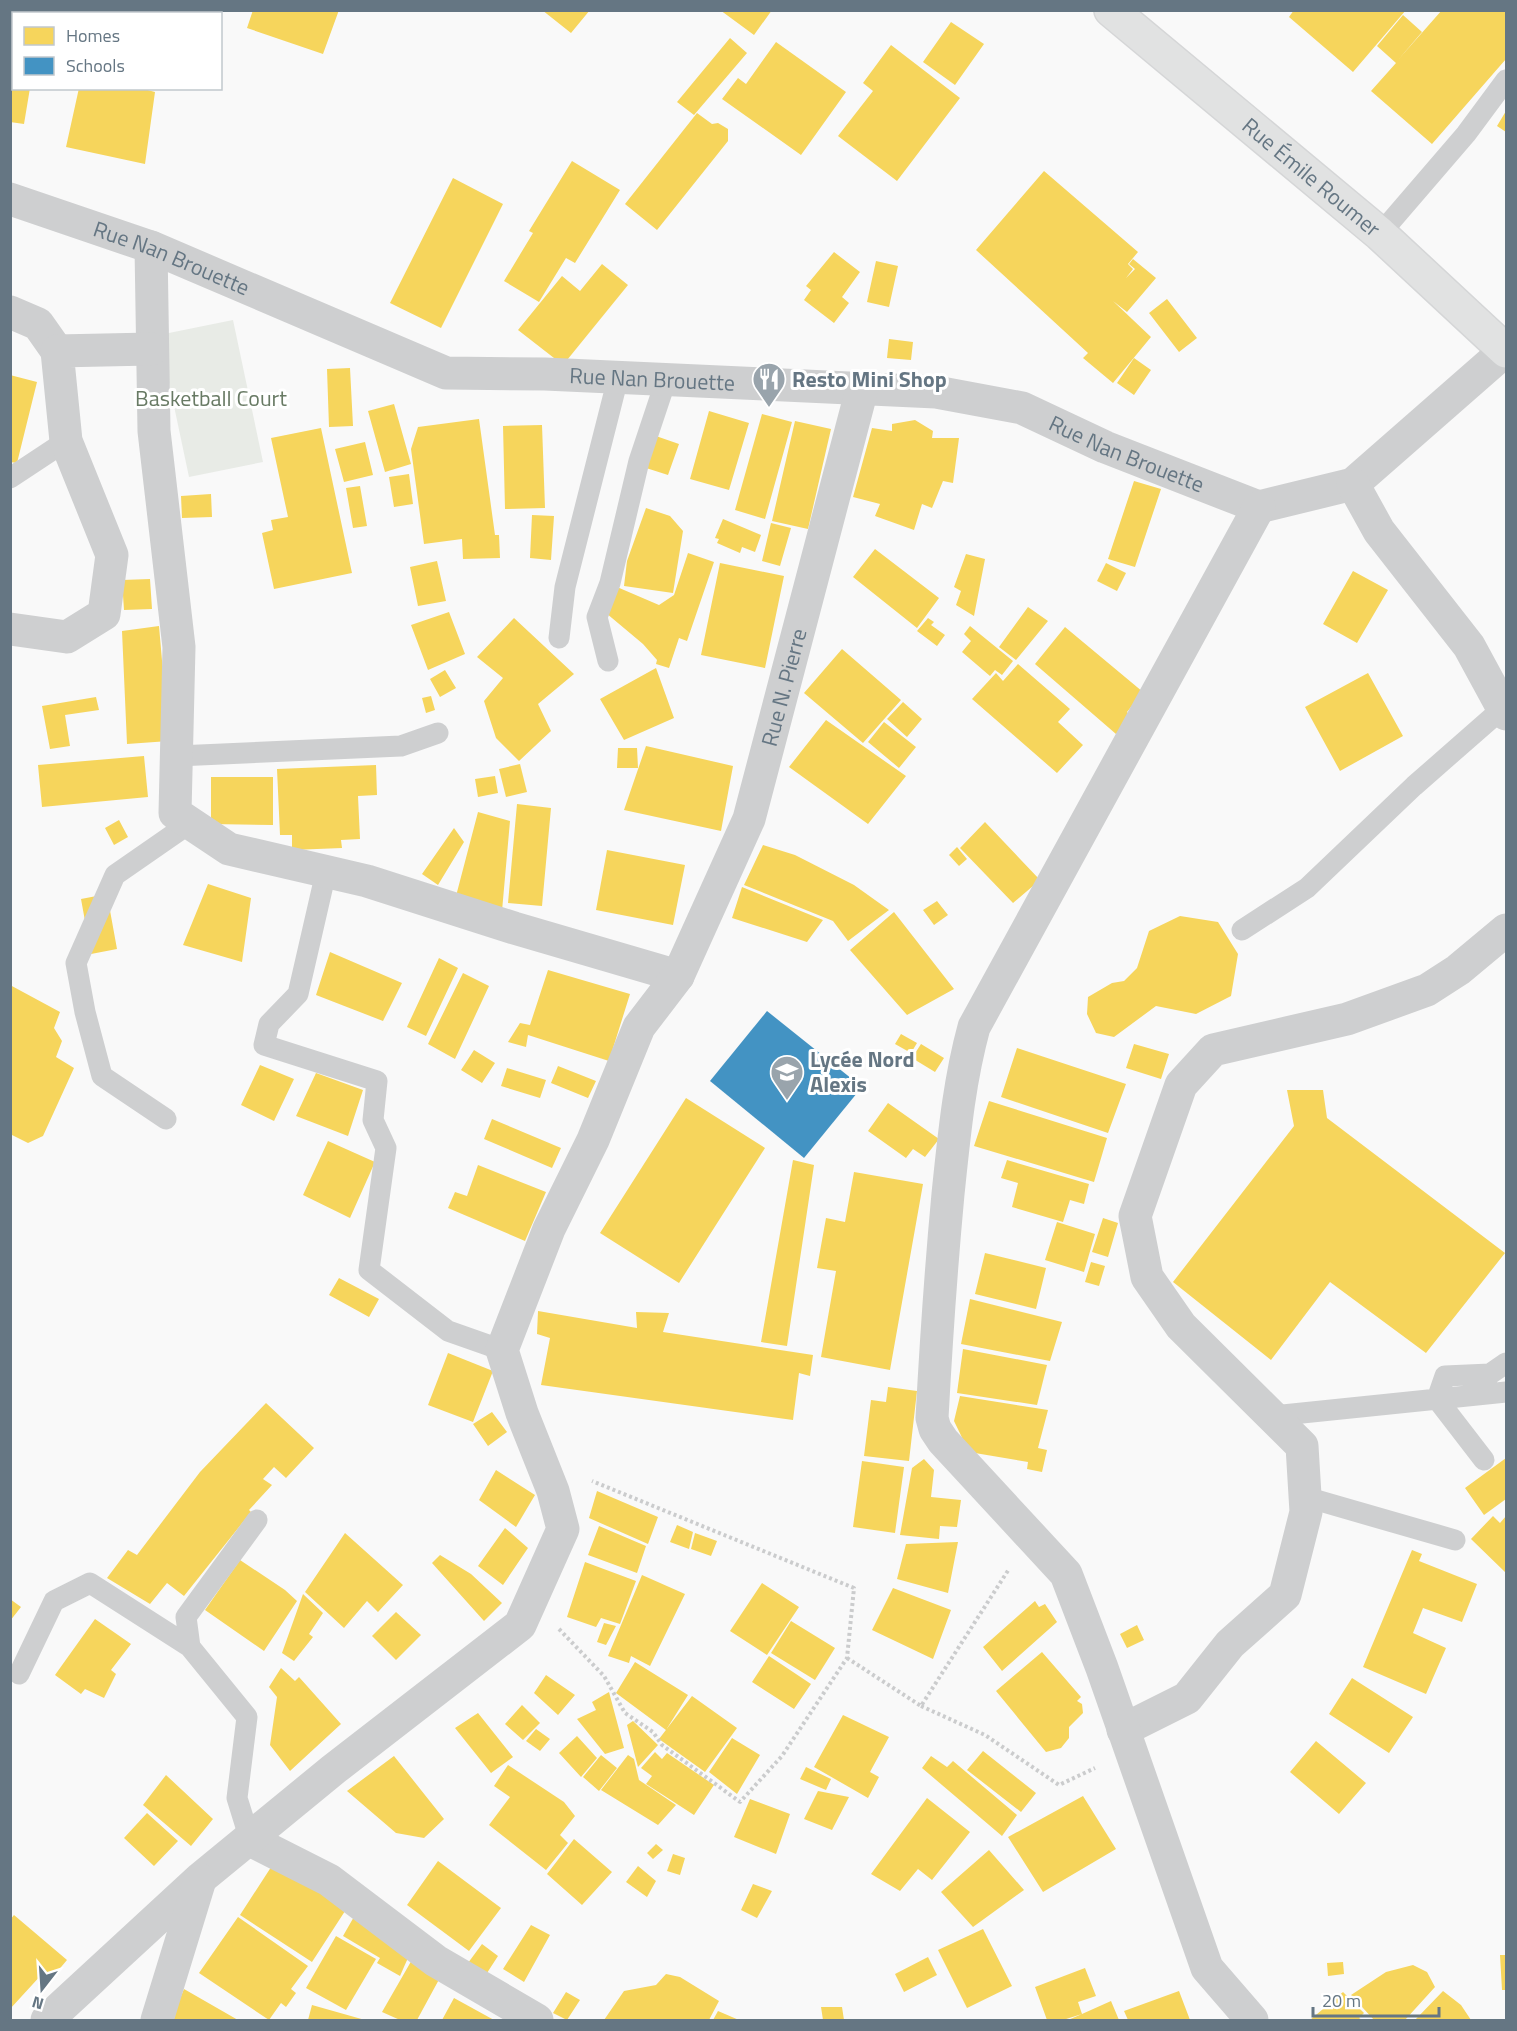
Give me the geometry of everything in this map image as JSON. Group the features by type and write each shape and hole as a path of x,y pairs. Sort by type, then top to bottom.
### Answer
{"street":[{"name":"Rue Émile Roumer","path":"1111,10 1380,234 1506,350"},
{"name":"Rue Nan Brouette","path":"10,199 151,247 446,373 936,392 1022,408 1105,447 1258,507"},
{"path":"151,247 154,431 179,647 175,813 229,849 367,881 514,928 678,976"},
{"path":"10,312 38,324 57,351 66,441 112,555 104,614 66,637 10,629"},
{"path":"57,351 151,349"},
{"path":"1252,2020 1207,1968 1066,1575 943,1441 935,1429 932,1418 939,1284 957,1105 964,1064 974,1027 1258,507 1353,484 1506,350"},
{"name":"Rue N. Pierre","path":"502,1350 549,1229 593,1140 639,1027 678,976 748,819 862,389"},
{"path":"1353,484 1379,531 1469,646 1505,711"},
{"path":"1127,1741 1187,1698 1230,1644 1285,1595 1306,1512 1302,1446 1182,1326 1147,1277 1136,1216 1181,1085 1213,1050 1347,1019 1427,990 1458,970 1506,930"},
{"path":"47,2020 201,1878 334,1769 520,1625 563,1530 502,1350"},
{"path":"250,1840 329,1880 436,1961 537,2020"},
{"path":"157,2020 201,1878"}],"lane":[{"path":"1380,234 1466,134 1506,80"},
{"path":"559,638 565,587 618,378"},
{"path":"608,661 597,617 610,583 639,461 666,380"},
{"path":"10,478 66,441"},
{"path":"1242,930 1307,888 1414,786 1505,711"},
{"path":"177,756 401,746 438,733"},
{"path":"166,1119 102,1076 85,1012 76,963 115,875 190,823"},
{"path":"326,872 298,994 269,1024 264,1046 377,1081 373,1120 386,1148 369,1270 448,1331 502,1350"},
{"path":"1437,1399 1445,1376 1491,1374 1506,1363"},
{"path":"1273,1416 1506,1392"},
{"path":"1437,1399 1484,1460"},
{"path":"1305,1497 1455,1540"},
{"path":"190,1647 186,1617 257,1520"},
{"path":"19,1674 54,1601 90,1583 190,1647 247,1717 237,1798 250,1840"}],"path":[{"path":"531,1600 604,1676 625,1713 652,1732 662,1745 740,1802 782,1756 846,1658 854,1588 541,1461"},
{"path":"921,1706 1030,1536"},
{"path":"846,1658 921,1706 985,1735 1059,1785 1127,1741"}],"green space":[{"name":"Basketball Court","path":"233,320 263,462 189,477 159,335"}],"building: Homes":[{"path":"86,10 158,10 158,12 86,12"},
{"path":"253,10 339,10 323,54 247,28"},
{"path":"542,10 590,10 571,33"},
{"path":"720,10 772,10 754,35"},
{"path":"1294,10 1406,10 1353,72 1289,17"},
{"path":"1442,10 1506,10 1506,59 1432,144 1371,91 1396,63 1377,46 1403,15 1422,32 1398,60"},
{"path":"10,21 12,21 12,90 30,90 24,124 10,122"},
{"path":"951,22 984,44 955,85 923,62"},
{"path":"730,38 747,53 694,115 677,102"},
{"path":"776,42 846,92 801,155 722,99 738,78 746,84"},
{"path":"891,45 960,98 897,181 838,136 873,91 863,83"},
{"path":"79,90 148,90 155,92 145,164 66,147"},
{"path":"1506,111 1506,132 1497,126"},
{"path":"697,113 712,124 718,123 728,129 728,141 657,230 625,204"},
{"path":"572,161 620,190 575,263 566,258 539,302 504,281 533,233 529,231"},
{"path":"1044,171 1138,252 1128,264 1133,269 1126,278 1135,269 1129,264 1133,259 1156,278 1127,312 1113,301 1151,337 1113,383 1083,358 1088,353 976,250"},
{"path":"453,178 503,204 441,328 390,303"},
{"path":"834,252 860,272 842,297 849,303 834,323 804,300 811,290 806,286"},
{"path":"876,261 898,266 889,307 867,302"},
{"path":"602,264 628,285 563,365 518,330 562,276 580,291"},
{"path":"1167,299 1197,338 1179,352 1149,313"},
{"path":"889,339 913,342 911,360 887,358"},
{"path":"1134,358 1151,370 1134,395 1117,383"},
{"path":"350,368 353,426 329,427 327,369"},
{"path":"10,375 37,382 17,463 10,462"},
{"path":"394,404 411,464 385,472 368,411"},
{"path":"709,411 749,423 729,490 690,479"},
{"path":"762,414 792,422 765,519 735,510"},
{"path":"479,419 495,535 499,535 500,558 463,559 462,539 424,544 411,449 418,427"},
{"path":"915,420 933,431 932,438 959,438 953,483 943,481 932,508 922,504 914,530 875,516 880,504 853,497 872,428 892,431 892,424"},
{"path":"795,421 831,429 808,529 772,521"},
{"path":"542,425 545,508 505,509 503,426"},
{"path":"321,428 352,573 274,589 262,533 273,530 271,520 288,517 271,438"},
{"path":"653,435 679,444 668,475 643,467"},
{"path":"365,442 373,475 344,482 335,449"},
{"path":"409,474 413,504 394,507 389,477"},
{"path":"1134,481 1161,489 1135,567 1108,559"},
{"path":"360,486 367,526 353,528 346,488"},
{"path":"211,494 212,517 182,518 181,496"},
{"path":"646,508 670,516 683,531 673,593 624,586 627,561"},
{"path":"532,515 554,516 551,560 530,558"},
{"path":"723,519 761,535 755,552 742,547 740,553 717,543 719,539 715,538"},
{"path":"771,523 791,528 780,566 762,561"},
{"path":"875,549 939,598 917,628 853,577"},
{"path":"688,553 714,562 687,641 679,638 669,668 656,664 657,660 643,644 606,613 617,587 659,605 674,595"},
{"path":"966,554 985,559 974,616 956,605 961,591 954,587"},
{"path":"437,561 446,601 418,606 410,567"},
{"path":"720,563 784,576 765,668 701,655"},
{"path":"1106,563 1126,573 1117,591 1097,581"},
{"path":"1353,571 1388,590 1357,643 1323,624"},
{"path":"150,579 152,609 124,610 122,580"},
{"path":"1028,607 1048,621 1016,660 999,647"},
{"path":"449,612 465,654 428,670 411,625"},
{"path":"514,618 574,674 538,704 551,731 519,761 496,738 484,701 503,678 477,657"},
{"path":"928,618 934,622 931,625 945,635 937,646 917,631"},
{"path":"159,626 169,741 127,744 122,631"},
{"path":"970,626 1013,661 1002,675 995,670 990,676 962,652 971,641 964,634"},
{"path":"1065,627 1143,692 1127,712 1131,717 1116,734 1035,664"},
{"path":"842,649 901,700 863,743 804,693"},
{"path":"1018,664 1070,709 1058,722 1083,745 1057,773 972,699 996,673 1003,681"},
{"path":"656,668 674,718 624,740 600,699"},
{"path":"445,670 456,688 440,697 430,679"},
{"path":"1368,673 1403,736 1340,771 1305,707"},
{"path":"431,696 435,710 426,713 422,698"},
{"path":"96,697 99,710 65,715 70,746 50,749 42,706"},
{"path":"903,702 922,719 907,737 887,719"},
{"path":"826,720 906,776 868,824 789,767"},
{"path":"884,722 916,747 899,768 868,742"},
{"path":"646,746 733,766 721,831 624,810"},
{"path":"618,748 637,748 638,768 617,768"},
{"path":"144,756 148,797 42,807 38,765"},
{"path":"520,764 527,792 506,797 499,769"},
{"path":"376,765 377,795 358,796 360,839 341,840 342,848 292,850 292,835 280,835 277,769"},
{"path":"495,776 498,793 478,797 475,779"},
{"path":"211,777 273,777 273,825 211,824"},
{"path":"517,804 551,808 542,906 508,903"},
{"path":"478,812 510,821 502,911 456,896"},
{"path":"119,820 128,837 114,845 105,828"},
{"path":"985,822 1040,880 1013,903 960,848"},
{"path":"454,828 464,842 438,885 422,874"},
{"path":"763,845 795,855 854,885 889,910 848,941 833,921 744,885"},
{"path":"957,847 967,859 959,866 949,855"},
{"path":"607,850 685,865 673,925 596,910"},
{"path":"208,884 251,898 242,962 183,945"},
{"path":"742,887 823,920 807,942 732,918"},
{"path":"107,894 117,949 91,954 81,899"},
{"path":"937,901 948,915 934,925 923,910"},
{"path":"894,912 954,989 907,1015 850,950"},
{"path":"1180,916 1218,922 1238,954 1231,996 1196,1014 1156,1006 1114,1037 1096,1033 1087,1014 1088,997 1112,983 1124,981 1137,968 1149,931"},
{"path":"330,952 402,983 383,1021 316,995"},
{"path":"439,958 458,968 426,1036 407,1027"},
{"path":"548,970 630,994 609,1061 528,1035 526,1047 508,1042 520,1023 530,1025"},
{"path":"463,973 489,986 455,1059 428,1044"},
{"path":"10,985 60,1012 54,1028 62,1041 56,1057 74,1068 43,1136 28,1143 10,1134"},
{"path":"901,1034 917,1043 911,1053 895,1044"},
{"path":"921,1044 944,1058 935,1072 912,1058"},
{"path":"1134,1044 1169,1054 1161,1079 1126,1068"},
{"path":"1017,1048 1126,1084 1108,1133 1001,1097"},
{"path":"474,1050 495,1063 482,1083 461,1070"},
{"path":"260,1065 294,1079 274,1121 241,1105"},
{"path":"558,1066 596,1081 588,1098 551,1083"},
{"path":"507,1068 546,1080 540,1098 501,1086"},
{"path":"316,1073 363,1090 348,1136 296,1116"},
{"path":"1287,1090 1323,1090 1327,1118 1505,1253 1426,1353 1330,1282 1271,1360 1173,1282 1294,1126"},
{"path":"686,1098 765,1148 679,1283 600,1233"},
{"path":"989,1101 1107,1138 1094,1182 974,1146"},
{"path":"888,1103 939,1139 925,1157 913,1149 906,1158 868,1131"},
{"path":"492,1119 561,1148 552,1168 484,1139"},
{"path":"328,1141 375,1162 350,1218 303,1195"},
{"path":"793,1160 814,1165 787,1346 761,1342"},
{"path":"1007,1160 1089,1184 1084,1204 1070,1200 1063,1222 1012,1207 1018,1183 1001,1178"},
{"path":"478,1165 546,1192 525,1241 448,1208 455,1192 467,1196"},
{"path":"854,1172 923,1184 890,1370 821,1357 836,1271 817,1268 826,1218 845,1222"},
{"path":"1103,1218 1118,1223 1108,1257 1092,1252"},
{"path":"1057,1222 1095,1234 1084,1272 1045,1260"},
{"path":"985,1253 1046,1268 1036,1309 975,1294"},
{"path":"1091,1262 1105,1266 1099,1286 1085,1282"},
{"path":"339,1278 379,1299 369,1317 329,1295"},
{"path":"970,1299 1062,1322 1050,1361 961,1344"},
{"path":"538,1311 637,1328 636,1312 669,1313 663,1332 813,1355 810,1376 799,1373 793,1420 541,1385 550,1338 537,1334"},
{"path":"963,1349 1047,1365 1037,1405 957,1393"},
{"path":"448,1353 493,1371 473,1422 428,1405"},
{"path":"888,1387 917,1391 909,1461 864,1456 871,1400 886,1402"},
{"path":"960,1396 1048,1410 1038,1448 1047,1450 1042,1472 1027,1469 1028,1462 969,1452 954,1421"},
{"path":"266,1403 314,1448 286,1478 274,1467 263,1479 272,1485 249,1510 251,1512 184,1596 167,1583 150,1604 107,1578 128,1550 137,1555 200,1472"},
{"path":"492,1412 507,1432 488,1446 473,1424"},
{"path":"1506,1458 1506,1499 1484,1515 1465,1488"},
{"path":"924,1459 934,1470 931,1497 961,1500 957,1527 940,1526 939,1539 900,1535 912,1468"},
{"path":"862,1461 904,1467 895,1533 853,1527"},
{"path":"496,1470 535,1495 516,1527 479,1500"},
{"path":"597,1491 658,1517 648,1544 589,1518"},
{"path":"1493,1516 1500,1523 1506,1516 1506,1573 1471,1539"},
{"path":"677,1525 693,1532 689,1549 670,1542"},
{"path":"599,1526 646,1546 637,1573 588,1555"},
{"path":"505,1528 528,1548 503,1585 478,1566"},
{"path":"345,1533 403,1585 378,1612 367,1601 344,1628 305,1592"},
{"path":"695,1533 717,1541 711,1556 691,1549"},
{"path":"958,1542 948,1593 897,1579 906,1544"},
{"path":"1412,1550 1422,1554 1419,1561 1477,1584 1462,1622 1423,1608 1413,1633 1446,1648 1426,1694 1363,1667"},
{"path":"440,1555 471,1574 502,1603 484,1621 432,1563"},
{"path":"240,1560 285,1590 297,1601 264,1651 205,1610"},
{"path":"585,1562 636,1581 620,1624 601,1618 596,1627 567,1617"},
{"path":"642,1575 685,1594 650,1666 631,1656 629,1663 608,1656"},
{"path":"762,1583 799,1607 767,1655 730,1631"},
{"path":"893,1588 951,1610 933,1659 872,1630"},
{"path":"303,1594 323,1613 309,1634 313,1637 294,1661 282,1653"},
{"path":"10,1599 21,1607 10,1621"},
{"path":"1035,1601 1039,1607 1045,1604 1057,1622 1002,1671 983,1647"},
{"path":"396,1612 421,1635 396,1660 372,1636"},
{"path":"95,1619 131,1644 111,1670 116,1674 104,1698 85,1689 81,1694 55,1675"},
{"path":"791,1621 835,1648 815,1680 771,1653"},
{"path":"604,1623 616,1626 606,1645 597,1642"},
{"path":"1137,1625 1144,1640 1127,1648 1120,1634"},
{"path":"1042,1652 1081,1697 1077,1701 1082,1704 1083,1713 1069,1727 1069,1738 1061,1748 1046,1752 996,1691"},
{"path":"769,1656 811,1684 794,1709 752,1682"},
{"path":"635,1662 688,1695 666,1730 616,1693"},
{"path":"281,1668 295,1681 299,1677 341,1724 290,1771 270,1745 277,1697 269,1687"},
{"path":"546,1675 575,1695 558,1715 534,1693"},
{"path":"1352,1678 1413,1717 1389,1753 1329,1714"},
{"path":"609,1692 624,1748 605,1754 577,1719 596,1710 592,1702"},
{"path":"692,1696 737,1728 705,1772 659,1739"},
{"path":"522,1705 540,1723 523,1740 505,1724"},
{"path":"478,1713 513,1757 491,1773 455,1728"},
{"path":"843,1715 889,1737 870,1772 879,1777 868,1798 814,1767"},
{"path":"633,1721 658,1745 638,1767 627,1725"},
{"path":"536,1729 550,1739 540,1751 526,1741"},
{"path":"577,1736 597,1758 581,1777 559,1753"},
{"path":"732,1738 760,1755 737,1794 709,1772"},
{"path":"1316,1741 1366,1783 1339,1814 1290,1772"},
{"path":"983,1751 1036,1793 1021,1812 967,1770"},
{"path":"655,1752 662,1759 667,1753 714,1785 694,1815 646,1784 652,1776 641,1768"},
{"path":"601,1755 617,1768 599,1791 583,1777"},
{"path":"628,1755 634,1759 639,1780 676,1805 658,1825 601,1790"},
{"path":"394,1756 444,1819 424,1838 396,1833 347,1791"},
{"path":"931,1756 947,1767 953,1761 1017,1815 1002,1836 922,1768"},
{"path":"508,1765 564,1802 575,1816 560,1835 568,1843 546,1870 489,1825 510,1797 494,1786"},
{"path":"806,1767 831,1779 826,1790 800,1779"},
{"path":"166,1775 213,1819 191,1846 143,1805"},
{"path":"818,1791 849,1797 832,1830 804,1819"},
{"path":"1083,1796 1116,1849 1043,1892 1008,1837"},
{"path":"927,1798 970,1832 932,1880 918,1869 900,1891 871,1874"},
{"path":"750,1799 790,1814 776,1854 734,1837"},
{"path":"147,1813 178,1841 154,1866 124,1838"},
{"path":"574,1839 612,1872 582,1905 547,1874"},
{"path":"656,1844 663,1850 653,1859 647,1853"},
{"path":"989,1850 1024,1890 973,1927 941,1892"},
{"path":"673,1854 685,1858 680,1875 667,1871"},
{"path":"275,1861 347,1908 312,1962 240,1915"},
{"path":"438,1861 501,1908 469,1951 407,1905"},
{"path":"638,1866 656,1881 647,1897 626,1882"},
{"path":"753,1884 772,1891 757,1918 741,1910"},
{"path":"14,1915 67,1960 51,1979 43,1973 10,2009 10,1920"},
{"path":"355,1915 411,1951 400,1976 377,1963 380,1958 343,1936"},
{"path":"238,1917 308,1966 291,1989 296,1993 286,2007 281,2003 269,2020 199,1973"},
{"path":"531,1925 550,1935 524,1982 503,1969"},
{"path":"983,1929 1012,1986 967,2008 938,1950"},
{"path":"336,1936 376,1959 346,2010 306,1988"},
{"path":"482,1944 498,1956 487,1973 468,1963"},
{"path":"1500,1955 1506,1955 1506,1990 1502,1990"},
{"path":"928,1957 937,1975 904,1992 895,1974"},
{"path":"413,1958 442,1974 417,2020 400,2020 382,2012"},
{"path":"1343,1962 1344,1974 1328,1976 1327,1963"},
{"path":"1413,1965 1427,1972 1435,1987 1405,2020 1374,2020 1351,1995 1386,1972"},
{"path":"1085,1968 1096,1996 1078,2002 1082,2014 1063,2020 1047,2020 1035,1987"},
{"path":"666,1974 680,1977 719,2001 709,2020 604,2020 624,1991 656,1985"},
{"path":"184,1989 238,2020 171,2020"},
{"path":"1179,1991 1190,2020 1128,2020 1124,2011"},
{"path":"1443,1991 1461,2005 1471,2020 1415,2020"},
{"path":"566,1992 580,2000 567,2020 553,2013"},
{"path":"1343,1992 1364,2013 1359,2018 1362,2020 1310,2020"},
{"path":"454,1998 494,2020 442,2020"},
{"path":"1111,2001 1119,2020 1068,2020 1082,2014"},
{"path":"312,2005 365,2020 308,2020"},
{"path":"821,2007 842,2007 844,2020 823,2020"},
{"path":"718,2011 739,2020 713,2020"}],"building: Schools":[{"path":"767,1011 862,1087 804,1158 710,1081"}],"place":[{"name":"Resto Mini Shop","path":"769,408"},
{"name":"Lycée Nord Alexis","path":"787,1101"}]}
